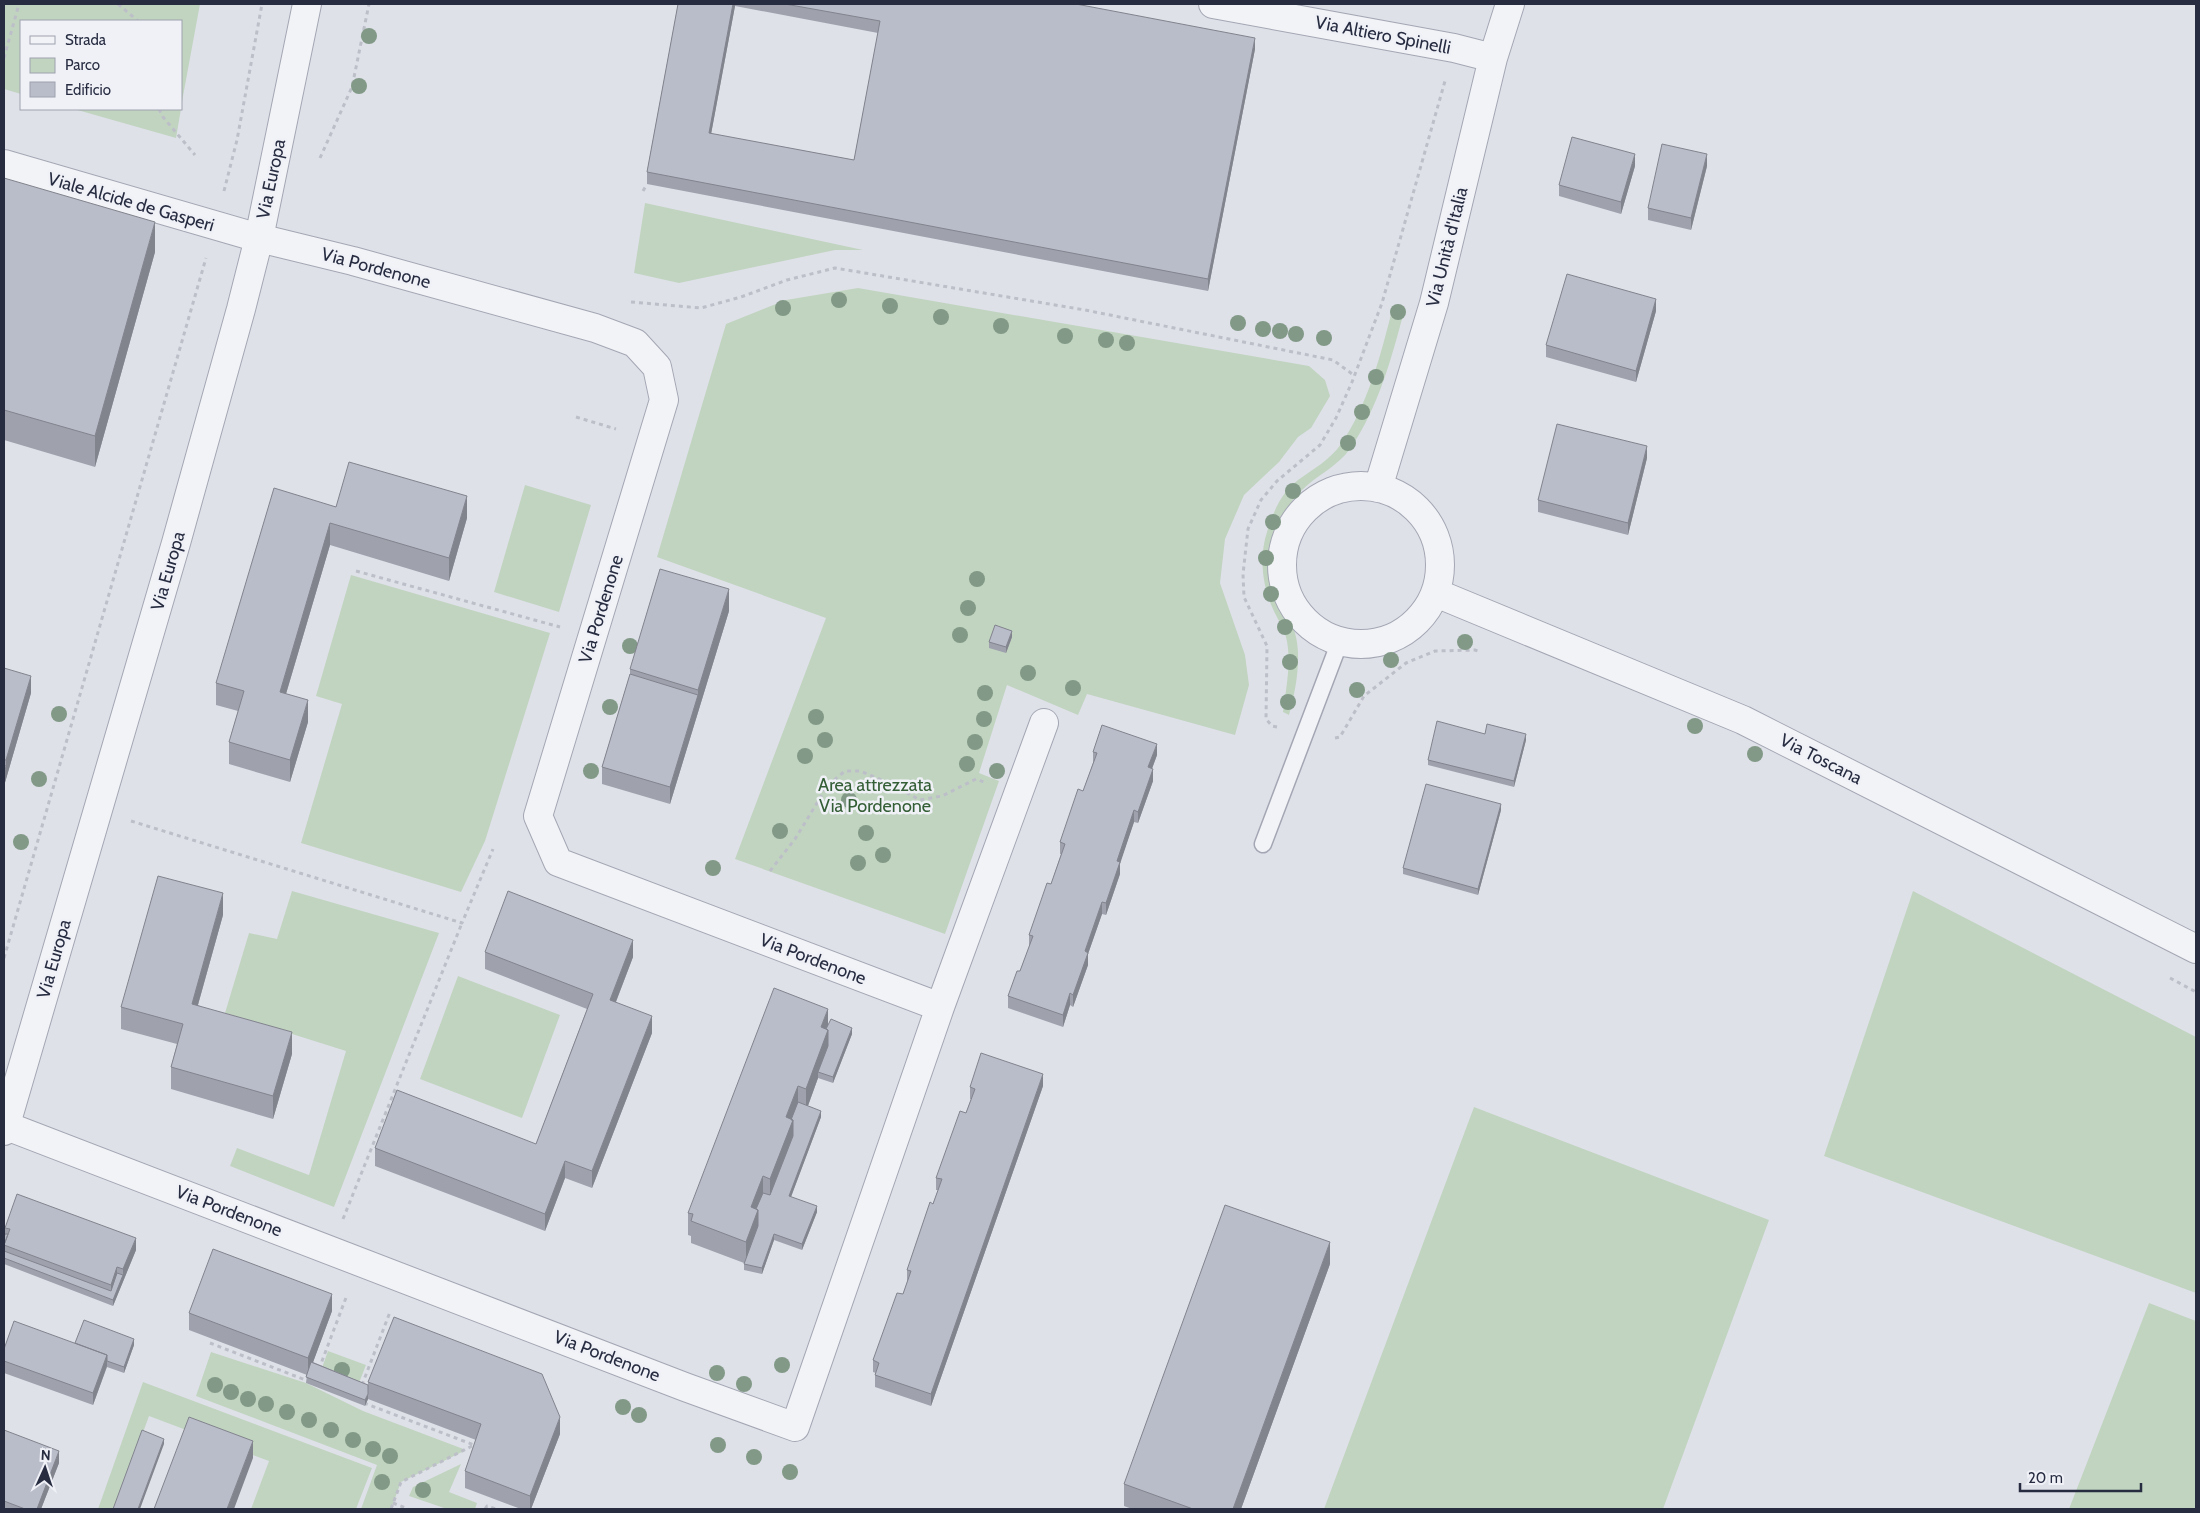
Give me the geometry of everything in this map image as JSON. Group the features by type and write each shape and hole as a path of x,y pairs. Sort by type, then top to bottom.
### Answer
{"street":[{"name":"Via Europa","path":"4,1127 176,543 259,238 307,4"},
{"name":"Via Altiero Spinelli","path":"1213,4 1454,48 1494,58"},
{"name":"Via Unità d'Italia","path":"1378,488 1434,303 1494,58 1510,4"},
{"name":"Viale Alcide de Gasperi","path":"4,164 259,238"},
{"name":"Via Pordenone","path":"259,238 352,261 595,328 635,343 657,367 664,400 538,816 558,862 940,1007"},
{"path":"1350,486 1378,488 1399,495 1417,508 1431,527 1439,548 1440,571 1436,593 1426,610 1413,624 1397,636 1378,642 1359,644 1340,641 1315,629 1296,610 1285,586 1282,559 1288,533 1303,510 1325,494 1350,486"},
{"name":"Via Toscana","path":"1436,593 1743,720 2196,949"},
{"name":"Via Pordenone","path":"4,1127 795,1426 940,1007 1044,722"}],"lane":[{"path":"1263,844 1340,641"}],"path":[{"path":"4,58 19,4"},
{"path":"118,4 137,20"},
{"path":"237,140 262,4"},
{"path":"320,158 352,87 369,4"},
{"path":"1285,729 1272,726 1266,719 1267,646 1244,597 1243,567 1248,529 1261,500 1272,487 1320,445 1336,418 1355,376 1382,303 1447,73"},
{"path":"160,110 163,117 195,155"},
{"path":"643,191 647,184"},
{"path":"623,301 701,308 741,297 787,280 835,268 1085,310 1334,360 1355,376"},
{"path":"4,958 196,296"},
{"path":"576,417 616,429"},
{"path":"356,571 563,628"},
{"path":"1330,738 1340,737 1364,696 1406,663 1435,651 1475,650 1484,653"},
{"path":"770,871 795,839 828,785 845,770 860,771 889,783 920,800 942,796 976,779 990,785"},
{"path":"122,818 462,923"},
{"path":"340,1227 493,850"},
{"path":"2162,974 2196,992"},
{"path":"317,1374 349,1290"},
{"path":"360,1391 392,1307"},
{"path":"210,1343 314,1383"},
{"path":"356,1400 474,1445 400,1482 391,1509"},
{"path":"393,1504 408,1509"},
{"path":"485,1509 487,1506 496,1509"}],"green space":[{"path":"4,4 200,4 182,102 182,20 20,20 20,94 4,89"},
{"path":"78,110 181,110 176,138"},
{"path":"645,203 863,250 835,250 679,283 634,273"},
{"name":"Area attrezzata Via Pordenone","path":"858,288 1309,366 1325,380 1330,396 1311,428 1298,437 1279,462 1244,495 1225,539 1220,583 1245,655 1249,685 1235,735 1087,694 1078,715 1007,685 979,773 999,781 945,934 735,859 826,618 657,557 726,324 786,300"},
{"path":"1393,306 1405,308 1384,381 1369,416 1345,455 1308,485 1293,500 1282,518 1272,547 1271,573 1275,590 1293,627 1297,642 1296,684 1289,715 1283,712 1288,674 1288,646 1285,633 1269,600 1264,581 1262,561 1269,525 1282,497 1292,485 1332,455 1351,429 1373,377"},
{"path":"525,485 591,505 559,612 494,592"},
{"path":"351,575 550,633 485,841 461,892 301,843 342,704 316,696"},
{"path":"292,891 439,933 334,1207 230,1166 237,1148 309,1175 346,1051 225,1013 249,933 277,939"},
{"path":"1913,891 2196,1037 2196,1293 1824,1156"},
{"path":"458,976 560,1015 522,1118 420,1079"},
{"path":"1474,1107 1769,1220 1663,1509 1324,1509"},
{"path":"2149,1303 2196,1321 2196,1509 2069,1509"},
{"path":"328,1351 366,1365 355,1393 318,1379"},
{"path":"211,1352 306,1383 363,1411 466,1450 401,1482 391,1509 361,1509 377,1465 196,1396"},
{"path":"143,1382 372,1468 356,1509 251,1509 269,1461 149,1416 115,1509 98,1509"},
{"path":"461,1464 449,1492 477,1503 475,1509 447,1509 409,1496 413,1487"}],"building":[{"path":"678,4 733,4 709,133 854,160 880,21 785,4 1076,4 1255,38 1208,279 647,172"},
{"path":"1572,137 1635,154 1621,202 1559,185"},
{"path":"1662,144 1707,154 1691,218 1648,208"},
{"path":"4,178 155,222 95,436 4,410"},
{"path":"1567,274 1656,299 1636,371 1546,345"},
{"path":"1557,424 1647,446 1628,523 1538,500"},
{"path":"349,462 467,496 449,558 330,523 280,692 308,700 290,760 229,742 244,691 216,683 274,488 336,507"},
{"path":"660,569 729,589 698,690 630,669"},
{"path":"995,625 1012,631 1006,647 989,642"},
{"path":"4,668 31,676 6,760 4,760"},
{"path":"630,674 698,695 670,787 602,767"},
{"path":"1437,721 1485,734 1487,724 1526,734 1514,781 1428,760"},
{"path":"1102,725 1157,744 1148,767 1153,769 1138,812 1134,810 1117,861 1120,862 1106,903 1102,902 1085,951 1088,953 1073,995 1070,993 1063,1015 1008,996 1033,936 1029,935 1047,883 1051,884 1065,844 1060,842 1078,789 1083,791 1097,753 1093,752"},
{"path":"1426,784 1501,804 1478,889 1403,868"},
{"path":"158,876 223,893 192,1004 292,1032 273,1096 171,1067 183,1024 121,1007"},
{"path":"508,891 633,940 610,1000 652,1016 592,1171 565,1161 545,1214 375,1148 397,1090 536,1144 593,994 485,952"},
{"path":"774,988 828,1009 821,1027 828,1030 806,1089 798,1086 786,1117 793,1120 770,1179 763,1176 751,1207 758,1210 746,1242 691,1221 693,1214 688,1213"},
{"path":"831,1019 852,1028 833,1077 818,1072 828,1046 828,1030 826,1029"},
{"path":"981,1053 1043,1074 931,1394 875,1375 879,1363 873,1360 897,1293 903,1294 911,1271 907,1270 930,1202 933,1204 942,1179 936,1178 960,1111 966,1113 975,1089 970,1087"},
{"path":"798,1102 821,1111 789,1196 817,1206 802,1244 774,1234 762,1268 744,1264 758,1226 758,1210 756,1209 763,1193 770,1195 793,1136 793,1120 791,1120"},
{"path":"17,1194 136,1238 123,1269 117,1267 111,1285 4,1245 10,1229 5,1228"},
{"path":"1225,1205 1330,1242 1233,1509 1193,1509 1124,1484"},
{"path":"5,1234 8,1234 4,1245"},
{"path":"213,1249 332,1294 308,1358 189,1313"},
{"path":"4,1251 111,1291 117,1273 123,1275 113,1300 4,1258"},
{"path":"394,1317 542,1374 560,1417 530,1496 465,1471 481,1424 368,1382"},
{"path":"84,1320 134,1339 124,1367 107,1361 107,1355 75,1343"},
{"path":"14,1321 107,1355 93,1393 4,1361 4,1349"},
{"path":"311,1362 368,1385 368,1394 365,1400 306,1377"},
{"path":"189,1417 253,1441 227,1509 154,1509"},
{"path":"4,1430 59,1451 37,1509 25,1509 4,1501"},
{"path":"142,1430 164,1439 138,1509 113,1509"}]}
